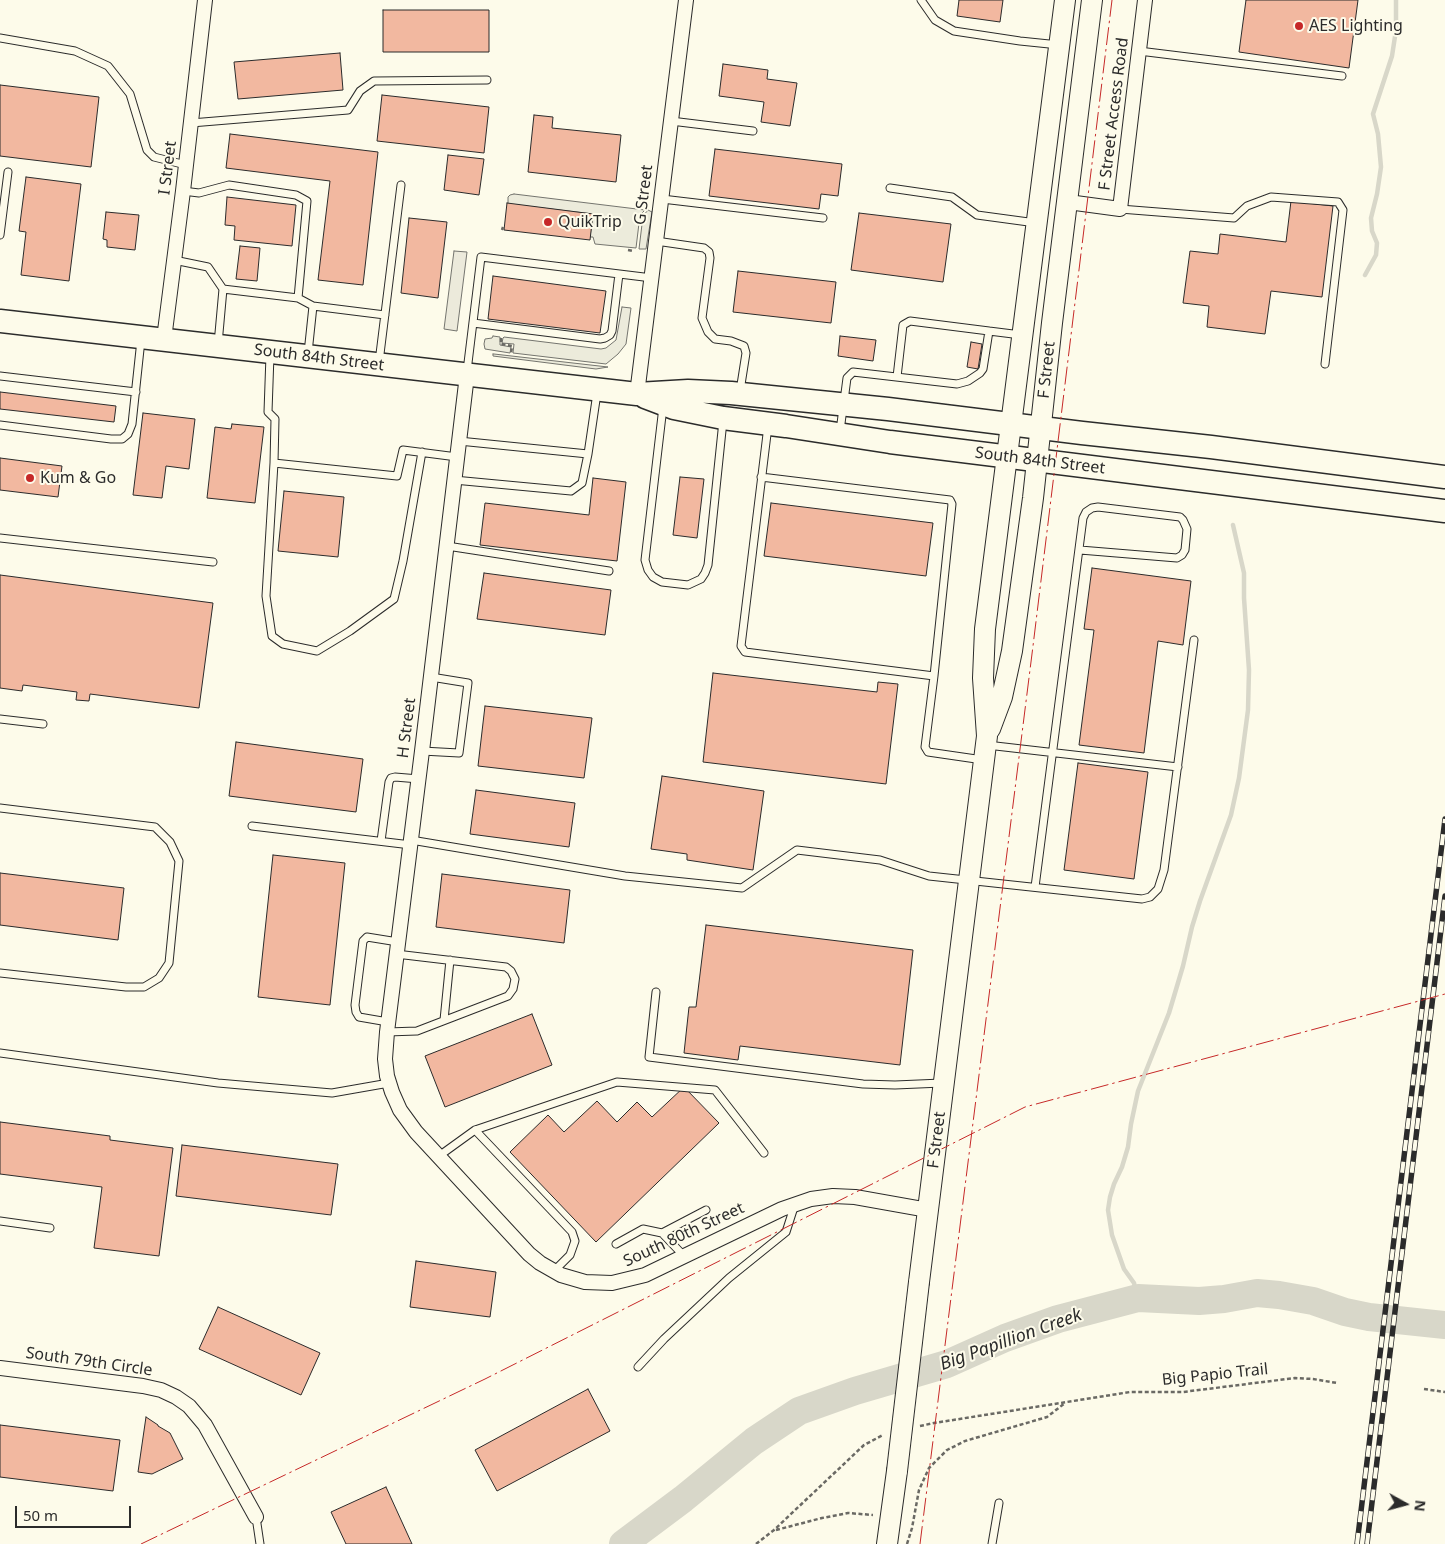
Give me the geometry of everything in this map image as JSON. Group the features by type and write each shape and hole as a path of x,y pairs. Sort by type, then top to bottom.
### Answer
{"main road":[{"name":"South 84th Street","path":"0,321 637,394 688,391 843,404 1445,477"},
{"name":"South 84th Street","path":"637,394 674,408 723,418 890,442 1445,511"}],"street":[{"name":"I Street","path":"153,338 174,260 205,0"},
{"name":"G Street","path":"637,394 686,0"},
{"name":"F Street","path":"887,1544 986,747 983,678 985,629 1065,0"},
{"name":"F Street","path":"986,747 1002,697 1012,651 1041,428 1092,0"},
{"name":"F Street Access Road","path":"1068,202 1120,209 1145,0"},
{"name":"H Street","path":"389,1084 385,1059 387,1027 419,779 467,376"},
{"name":"South 80th Street","path":"389,1084 400,1110 408,1121 529,1254 561,1275 585,1282 612,1284 645,1275 796,1203 812,1199 833,1196 855,1197 928,1210"},
{"name":"South 79th Circle","path":"0,1368 143,1386 161,1390 176,1397 189,1406 206,1425 256,1517"}],"lane":[{"path":"921,0 935,20 954,31 1059,45"},
{"path":"0,38 75,51 108,66 130,94 147,150 154,157 186,165"},
{"path":"1139,51 1342,76"},
{"path":"191,123 348,110 360,92 374,81 487,80"},
{"path":"671,122 753,131"},
{"path":"0,235 8,172"},
{"path":"183,191 199,193 229,185 296,195 307,201 298,298"},
{"path":"379,365 401,185"},
{"path":"890,188 952,197 977,215 1036,223"},
{"path":"1120,209 1234,218 1247,206 1271,197 1338,202 1343,210 1324,364"},
{"path":"662,199 823,218"},
{"path":"656,241 704,248 709,252 710,258 702,318 708,332 715,339 730,341 744,346 746,353 740,394"},
{"path":"467,376 481,257 652,278"},
{"path":"174,260 208,267 224,289 218,346"},
{"path":"473,323 600,339 605,338 612,331 619,274"},
{"path":"224,289 298,298 313,306 385,315"},
{"path":"307,356 313,306"},
{"path":"897,377 903,325 910,321 1022,335"},
{"path":"840,434 846,378 853,372 956,384 968,381 983,369 989,331"},
{"path":"0,425 122,439 128,434 132,424 136,392 153,338"},
{"path":"270,352 268,412 275,419 266,596 272,636 283,644 317,650 350,631 394,599 405,552 422,452"},
{"path":"0,376 136,392"},
{"path":"454,480 571,491 582,483 597,390"},
{"path":"663,404 645,560 648,570 653,577 662,582 688,585 694,583 701,579 708,565 723,418"},
{"path":"768,424 741,646 745,652 934,676"},
{"path":"459,441 588,454"},
{"path":"274,463 397,476 403,450 457,457"},
{"path":"762,477 950,500 952,504 925,747 928,752 986,747 1054,752 1178,767"},
{"path":"1035,887 1084,518 1086,512 1098,507 1173,515 1183,520 1187,529 1184,550 1182,555 1177,558 1080,550"},
{"path":"0,538 213,562"},
{"path":"447,546 609,571"},
{"path":"252,826 381,841 411,842 625,876 742,888 797,850 880,860 929,876 1142,899 1150,897 1158,889 1164,870 1194,640"},
{"path":"422,751 459,753 468,683 431,676"},
{"path":"0,719 43,724"},
{"path":"381,841 391,778 419,779"},
{"path":"0,808 155,827 170,842 179,861 169,963 159,978 144,987 126,987 0,973"},
{"path":"367,937 397,948 450,960 506,967 512,971 515,979 513,989 508,996 417,1032 387,1027 359,1018 355,1005 364,941 367,937"},
{"path":"444,1020 450,960"},
{"path":"656,992 649,1057 862,1084 896,1085 944,1082"},
{"path":"0,1053 218,1083 332,1093 389,1084"},
{"path":"439,1156 475,1130 617,1082 715,1090 764,1153"},
{"path":"475,1130 572,1232 574,1241 570,1255 554,1271"},
{"path":"638,1367 664,1339 729,1278 786,1232 796,1203"},
{"path":"616,1244 643,1230 662,1233 706,1210"},
{"path":"0,1221 50,1228"},
{"path":"662,1233 684,1256"},
{"path":"992,1544 999,1503"},
{"path":"256,1517 260,1544"}],"path":[{"path":"628,250 633,250"},
{"path":"502,337 501,344 512,346 512,354"},
{"name":"Big Papio Trail","path":"907,1544 919,1490 928,1468 947,1450 965,1441 1048,1417 1067,1402 1130,1392 1183,1392 1295,1378 1337,1383"},
{"path":"1424,1389 1445,1392"},
{"path":"756,1544 774,1530 822,1518 848,1513 877,1515"}],"shaded area":[{"path":"514,194 645,210 640,215 636,248 595,244 593,237 590,237 593,214 508,204 508,197"},
{"path":"648,210 652,212 646,249 639,249 643,216"},
{"path":"454,251 467,252 457,331 444,329"},
{"path":"622,307 631,308 626,344 606,364 513,353 514,344 502,343 504,337 601,349 606,348 616,340"},
{"path":"493,336 500,337 500,345 511,347 510,353 485,349 485,339 492,338"},
{"path":"493,354 608,367 596,369 493,356"}],"building":[{"path":"959,0 1003,0 1000,22 957,16"},
{"name":"AES Lighting","path":"1246,0 1358,0 1349,68 1239,52"},
{"path":"383,10 489,10 489,52 383,52"},
{"path":"340,53 343,90 238,99 234,62"},
{"path":"723,64 768,70 767,79 797,83 790,126 761,122 764,102 719,96"},
{"path":"0,85 99,97 91,167 0,156"},
{"path":"382,95 489,107 484,153 377,141"},
{"path":"534,115 553,117 552,128 621,135 616,182 528,172"},
{"path":"230,134 378,152 363,285 318,280 330,181 226,168"},
{"path":"715,149 842,164 838,196 821,194 819,209 709,196"},
{"path":"448,155 484,159 479,195 444,190"},
{"path":"26,177 81,184 69,281 21,275 26,232 19,231"},
{"path":"227,197 296,205 292,246 234,240 235,226 225,225"},
{"path":"1291,201 1333,206 1322,297 1271,291 1265,334 1207,327 1209,306 1183,303 1190,251 1218,254 1220,234 1286,242"},
{"name":"QuikTrip","path":"507,203 593,214 590,240 504,230"},
{"path":"106,212 139,215 135,250 107,247 107,240 103,239"},
{"path":"859,213 951,224 943,282 851,270"},
{"path":"409,218 447,222 438,298 401,293"},
{"path":"240,246 260,248 257,281 236,279"},
{"path":"738,271 836,282 831,323 733,312"},
{"path":"493,276 606,291 600,333 488,319"},
{"path":"840,336 876,340 873,361 838,356"},
{"path":"971,342 982,344 978,369 967,367"},
{"name":"Kum & Go","path":"0,392 116,406 114,422 0,409"},
{"path":"143,413 195,419 189,469 166,466 162,498 133,495"},
{"path":"232,424 264,427 255,503 207,498 215,427 231,429"},
{"name":"Kum & Go","path":"0,458 62,466 58,497 0,490"},
{"path":"680,477 704,479 697,538 673,535"},
{"path":"593,478 626,482 617,561 480,545 485,503 589,515"},
{"path":"284,491 344,497 338,557 278,551"},
{"path":"771,503 933,523 926,576 764,556"},
{"path":"1092,568 1191,581 1183,645 1158,641 1144,753 1079,745 1094,630 1084,629"},
{"path":"484,573 611,590 605,635 477,619"},
{"path":"0,575 213,603 199,708 90,694 89,701 76,700 77,692 23,685 22,691 0,688"},
{"path":"713,673 877,692 878,682 898,684 886,784 703,762"},
{"path":"485,706 592,718 584,778 478,766"},
{"path":"236,742 363,759 356,812 229,796"},
{"path":"1078,763 1148,772 1134,879 1064,870"},
{"path":"662,776 764,791 753,870 687,860 687,854 651,849"},
{"path":"476,790 575,803 569,847 470,834"},
{"path":"273,855 345,863 330,1005 258,997"},
{"path":"0,873 124,888 118,940 0,925"},
{"path":"442,874 570,890 564,943 436,927"},
{"path":"706,925 913,950 900,1065 740,1046 738,1060 684,1053 689,1007 696,1007"},
{"path":"532,1014 552,1065 445,1107 425,1056"},
{"path":"684,1087 719,1123 596,1242 510,1152 548,1115 564,1132 597,1101 617,1122 637,1102 652,1117"},
{"path":"0,1122 110,1136 110,1140 173,1148 159,1256 94,1248 102,1187 0,1174"},
{"path":"182,1145 338,1164 331,1215 176,1196"},
{"path":"416,1261 496,1272 490,1317 410,1307"},
{"path":"218,1307 320,1353 301,1395 199,1349"},
{"path":"588,1389 610,1431 497,1491 475,1450"},
{"path":"146,1417 170,1433 183,1459 152,1474 138,1472"},
{"path":"0,1425 120,1440 113,1491 0,1477"},
{"path":"386,1487 412,1544 346,1544 331,1512"}],"waterway":[{"path":"1365,275 1376,255 1377,243 1372,231 1371,218 1381,167 1378,134 1373,114 1392,56 1396,30 1396,0"},
{"path":"1138,1298 1134,1283 1124,1269 1112,1235 1108,1210 1114,1184 1128,1147 1138,1091 1169,1013 1200,901 1231,815 1239,778 1248,710 1249,670 1244,573 1233,525"},
{"name":"Big Papillion Creek","path":"623,1544 683,1499 754,1441 799,1411 855,1391 947,1364 1005,1338 1058,1319 1138,1298 1199,1301 1257,1293 1313,1301 1345,1312 1369,1317 1445,1325"}],"railway":[{"path":"1357,1544 1445,819"},
{"path":"1367,1544 1445,896"}],"power":[{"path":"920,1544 1112,0"},
{"path":"141,1544 485,1379 1025,1107 1445,994"}],"place":[{"name":"AES Lighting","path":"1299,26"},
{"name":"QuikTrip","path":"548,222"},
{"name":"Kum & Go","path":"30,478"}]}
